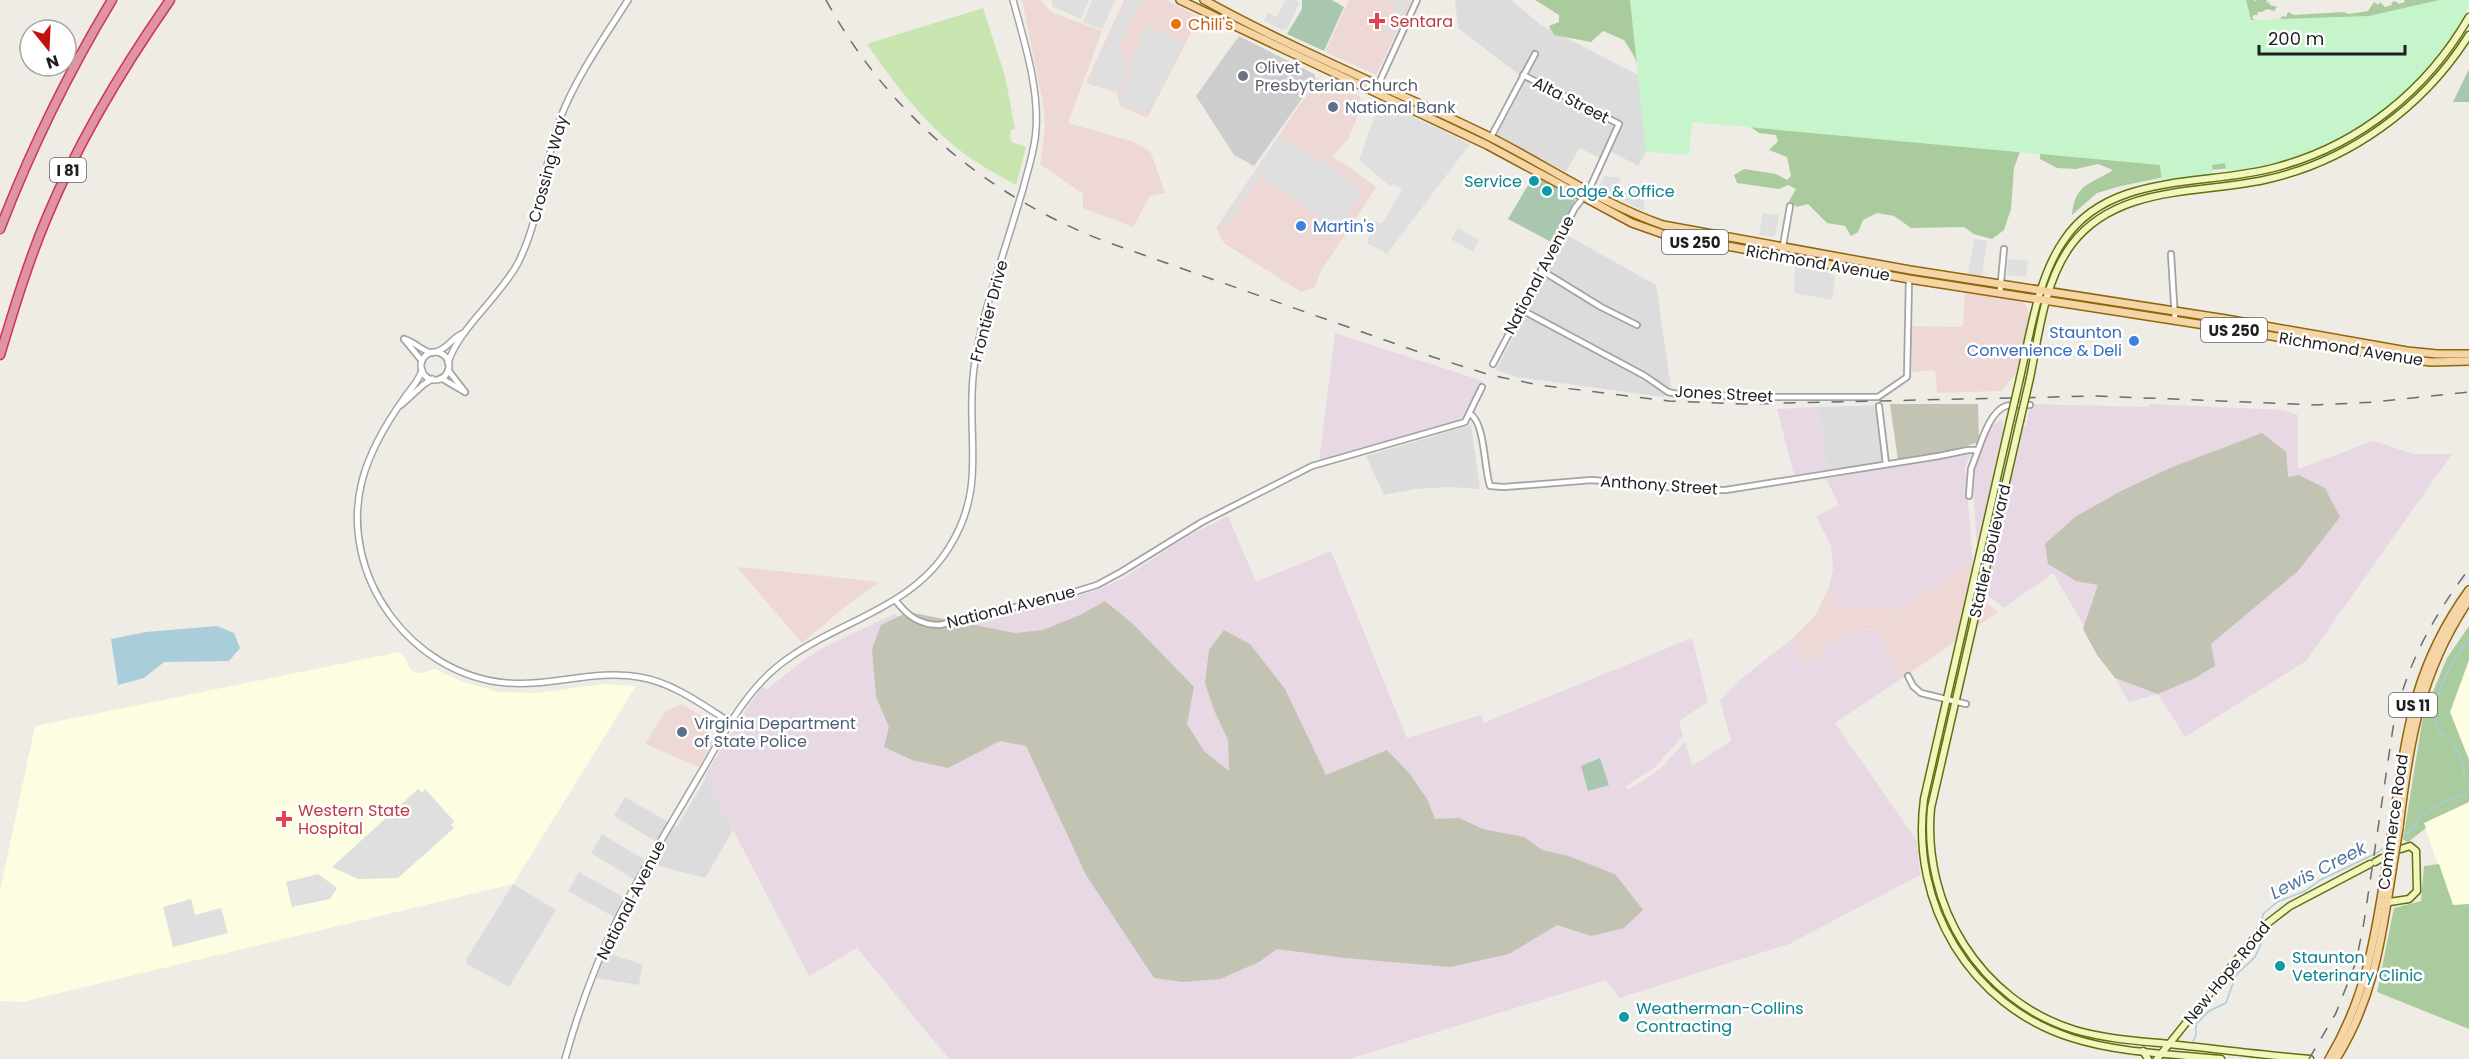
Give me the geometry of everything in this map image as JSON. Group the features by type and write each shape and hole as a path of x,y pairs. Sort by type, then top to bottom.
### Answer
{"highway":[{"name":"I 81","path":"0,229 32,150 59,94 112,0"},
{"name":"I 81","path":"0,356 34,249 65,176 106,98 170,0"}],"main road":[{"name":"Richmond Avenue","path":"1179,0 1487,145 1655,232 1692,241 1909,279 2046,291 2422,353 2469,354"},
{"name":"Richmond Avenue","path":"1204,0 1247,23 1491,137 1588,190 1637,215 1663,225 1910,270 2001,288 2048,301 2398,358 2431,362 2469,361"},
{"name":"Statler Boulevard","path":"2310,1059 2093,1035 2046,1018 2020,1003 1995,983 1976,962 1961,941 1948,916 1939,891 1930,836 1933,800 2048,301 2046,291 2064,239 2095,209 2115,198 2136,191 2266,170 2333,146 2370,125 2414,90 2443,57 2469,17"},
{"name":"Statler Boulevard","path":"2221,1059 2143,1051 2077,1040 2030,1020 2005,1004 1966,964 1947,936 1928,889 1921,834 1925,792 2039,299 2046,291 2069,248 2088,226 2107,213 2145,198 2276,177 2334,156 2371,135 2409,106 2439,76 2469,35"},
{"name":"Commerce Road","path":"2329,1059 2346,1029 2365,983 2384,903 2409,722 2419,684 2436,642 2469,590"},
{"name":"Commerce Road","path":"2395,829 2415,722 2423,693 2439,650 2469,600"},
{"path":"2384,903 2409,899 2417,891 2416,851 2410,846 2401,849"},
{"name":"New Hope Road","path":"2157,1059 2173,1044 2266,924 2297,902 2382,858"},
{"name":"Commerce Road","path":"2336,1059 2354,1028 2370,989 2380,946 2384,903"},
{"path":"2182,1032 2190,1046"},
{"path":"2143,1051 2148,1059"}],"street":[{"name":"Crossing Way","path":"448,366 453,351 464,333 502,288 518,263 534,221 560,120 570,96 627,0"},
{"name":"Frontier Drive","path":"896,601 919,584 940,561 956,537 966,513 974,473 971,406 974,363 1033,149 1036,112 1013,0"},
{"path":"1372,91 1379,84 1417,0"},
{"path":"1487,145 1534,54"},
{"name":"Alta Street","path":"1523,75 1619,124"},
{"name":"National Avenue","path":"1493,364 1541,270 1582,196 1588,190 1619,124"},
{"path":"1780,257 1790,207"},
{"path":"2001,288 2004,249"},
{"path":"2171,254 2175,320"},
{"path":"1541,270 1610,312 1637,325"},
{"path":"1909,279 1910,270"},
{"name":"Jones Street","path":"1520,309 1645,376 1672,393 1769,398 1878,397 1907,376 1909,279"},
{"name":"Crossing Way","path":"434,352 445,349 464,333"},
{"path":"401,405 432,379 441,378 465,392 444,356 420,349 404,339 422,361 422,370 378,439 368,464 360,493 358,533 362,558 370,579 390,616 415,644 437,660 461,673 491,681 540,684 620,675 648,679 667,685 732,723"},
{"path":"422,361 434,352"},
{"path":"441,378 448,366"},
{"path":"422,370 432,379"},
{"path":"1470,414 1482,387"},
{"path":"1968,496 1972,483 1971,469 1984,434 1999,410 2010,406 2030,405"},
{"path":"1879,406 1886,465"},
{"name":"National Avenue","path":"565,1059 584,997 620,915 656,849 756,687 790,656 817,639 896,601 915,620 940,625 1080,591 1115,576 1202,522 1312,466 1465,422 1470,414"},
{"name":"Anthony Street","path":"1470,414 1474,416 1479,426 1490,486 1504,487 1592,480 1715,491 1978,450"},
{"path":"1908,676 1913,686 1921,693 1966,704"}],"shaded area":[{"path":"1022,0 1040,0 1053,13 1102,31 1068,123 1137,143 1151,153 1165,193 1150,196 1133,227 1083,208 1083,194 1040,164 1045,127 1044,109"},
{"path":"1052,0 1089,0 1081,19 1052,6"},
{"path":"1092,0 1115,0 1102,30 1083,22"},
{"path":"1124,0 1166,0 1199,17 1147,118 1120,106 1117,93 1086,83"},
{"path":"1127,0 1142,0 1118,51 1125,55 1126,67 1118,91 1088,82"},
{"path":"1285,0 1296,0 1299,3 1288,28 1282,30 1264,21 1268,13 1277,17"},
{"path":"1302,0 1332,0 1344,7 1324,51 1287,34 1302,9"},
{"path":"1349,0 1412,0 1376,75 1325,52"},
{"path":"1386,0 1408,0 1394,34 1385,30 1397,5"},
{"path":"1455,0 1511,0 1541,25 1638,75 1646,152 1638,166 1605,148 1600,158 1579,148 1566,172 1497,135 1526,80 1458,28"},
{"path":"1145,25 1184,42 1147,113 1125,107 1119,100"},
{"name":"Olivet Presbyterian Church","path":"1239,36 1314,74 1316,79 1254,166 1234,155 1196,96"},
{"path":"2469,69 2469,102 2453,102"},
{"path":"1318,78 1361,97 1356,121 1348,139 1333,156 1376,187 1320,273 1315,287 1301,292 1224,243 1216,228"},
{"path":"1380,101 1470,144 1387,254 1367,243 1373,220 1382,224 1402,189 1394,184 1390,186 1359,160"},
{"path":"1278,138 1300,147 1360,187 1361,193 1339,229 1261,176 1226,227 1220,224"},
{"path":"1534,175 1576,198 1553,243 1508,219"},
{"path":"1604,176 1621,178 1618,186 1627,191 1630,184 1639,188 1644,194 1644,211 1598,189"},
{"path":"1763,213 1779,215 1775,237 1759,235"},
{"path":"1458,228 1479,240 1473,252 1451,239"},
{"path":"1565,234 1656,285 1671,387 1663,397 1516,377 1496,370"},
{"path":"1974,239 1987,241 1982,276 1968,274"},
{"path":"2008,259 2028,261 2026,277 2007,275"},
{"path":"1795,265 1830,271 1835,277 1832,300 1794,293"},
{"path":"1965,292 2023,301 2030,314 2016,374 2001,391 1937,393 1935,370 1912,372 1911,326 1963,327"},
{"path":"1335,333 1483,381 1465,422 1319,462"},
{"path":"1890,404 1978,404 1979,442 1947,452 1898,460"},
{"path":"2030,404 2149,407 2149,404 2284,410 2298,415 2298,469 2373,441 2414,454 2452,454 2306,661 2185,737 2158,694 2129,702 2053,573 2004,608 1985,593"},
{"path":"1878,405 1884,462 1827,470 1818,407"},
{"path":"1818,407 1827,470 1794,475 1777,409"},
{"path":"2003,419 2002,425 2004,426 1977,547 1972,470 1985,434"},
{"path":"1471,425 1480,489 1450,487 1415,489 1384,495 1366,456"},
{"path":"2262,433 2286,452 2288,477 2299,475 2325,488 2340,517 2298,571 2211,644 2215,666 2195,678 2158,694 2115,678 2097,655 2083,629 2098,585 2076,581 2048,564 2045,544 2075,517 2121,491 2170,468"},
{"path":"1971,452 1965,468 1973,562 1897,610 1836,606 1829,587 1833,569 1831,546 1816,516 1839,505 1826,479"},
{"path":"1228,516 1256,582 1331,551 1407,738 1481,715 1484,723 1692,638 1708,702 1679,721 1683,736 1654,768 1626,786 1628,790 1660,769 1685,742 1692,766 1731,741 1720,700 1742,678 1792,639 1801,664 1820,657 1822,647 1860,630 1873,630 1879,636 1901,679 1835,723 1917,841 1920,875 1789,944 1619,998 1606,980 1349,1059 949,1059 857,948 809,976 705,776 763,686 766,690 824,647 894,614 902,619 949,632 998,616 1092,592 1122,579 1188,536"},
{"path":"1973,562 1968,588 1998,612 1901,679 1879,636 1868,629 1860,630 1822,647 1820,657 1800,664 1792,639 1815,616 1829,587 1836,606 1896,610"},
{"path":"740,567 880,582 846,606 802,643 738,569"},
{"path":"1105,601 1133,624 1194,687 1187,724 1204,751 1229,771 1228,740 1205,683 1209,650 1224,630 1250,644 1285,689 1326,775 1387,750 1409,773 1427,799 1435,819 1459,818 1483,829 1524,837 1542,850 1568,856 1615,874 1643,910 1624,928 1591,936 1557,925 1509,954 1450,967 1345,958 1277,949 1259,962 1220,979 1183,982 1154,978 1086,875 1026,746 1000,741 948,768 912,760 884,747 889,727 876,697 872,649 881,625 908,612 1015,633 1043,630 1080,615"},
{"name":"Western State Hospital","path":"399,652 415,673 435,669 463,682 499,692 536,693 604,684 636,686 513,884 22,1002 0,1001 0,891 35,726"},
{"path":"2469,660 2469,760 2450,712"},
{"name":"Virginia Department of State Police","path":"681,704 715,724 706,739 713,743 698,767 645,744 666,711"},
{"path":"1600,758 1609,785 1588,791 1581,766"},
{"path":"706,778 733,830 705,878 655,865 665,847 614,816 625,797 677,827"},
{"path":"418,789 422,793 425,789 454,821 451,825 454,828 398,878 358,879 332,867"},
{"path":"2469,802 2469,904 2453,906 2423,823"},
{"path":"602,834 645,860 634,879 591,853"},
{"path":"579,872 623,897 614,917 568,891"},
{"path":"318,874 337,888 330,899 292,907 286,882"},
{"path":"513,884 556,910 509,987 467,964 466,960"},
{"path":"191,899 195,915 221,908 228,933 173,947 163,907"},
{"path":"606,953 642,964 639,985 596,978"}],"green space":[{"path":"1535,0 2254,0 2255,2 2256,0 2267,0 2266,3 2269,2 2270,5 2277,7 2274,11 2267,9 2257,12 2258,15 2252,18 2257,21 2279,21 2282,16 2286,17 2288,12 2294,15 2343,12 2349,14 2368,11 2374,2 2378,5 2380,2 2385,7 2392,5 2391,3 2395,1 2399,4 2405,2 2404,0 2466,0 2232,168 2188,172 2097,193 2072,215 2076,197 2080,191 2113,170 2098,164 2076,169 2057,168 2040,159 2040,141 2025,138 2014,168 2011,209 2004,230 1992,239 1974,234 1964,227 1911,228 1894,216 1877,213 1863,220 1858,232 1851,236 1845,226 1827,223 1808,204 1797,207 1789,201 1796,189 1788,185 1779,189 1737,183 1734,175 1744,169 1776,174 1787,180 1791,176 1787,157 1769,150 1778,141 1776,135 1759,133 1748,125 1693,118 1646,152 1640,71 1624,40 1603,31 1591,42 1554,35 1549,26 1559,22 1559,15"},
{"path":"1630,0 2246,0 2251,20 2369,16 2439,0 2469,0 2467,12 2461,23 2426,70 2404,93 2352,131 2294,157 2263,166 2231,173 2226,170 2225,163 2212,165 2213,172 2209,176 2162,183 2160,165 1692,122 1689,155 1646,152"},
{"path":"983,8 1005,76 1015,129 1011,130 1010,137 1012,142 1026,147 1016,185 977,163 942,135 902,91 867,44"},
{"path":"2469,626 2469,660 2450,712 2469,760 2469,802 2424,823 2426,828 2408,842 2403,840 2423,716 2447,658"},
{"path":"2439,864 2453,905 2469,904 2469,1029 2377,992 2394,908 2421,901 2424,866"}],"water":[{"path":"217,626 234,633 240,648 229,661 164,662 144,678 118,685 111,639 146,632"}],"waterway":[{"name":"Lewis Creek","path":"2469,639 2448,671 2442,684 2436,710 2436,722 2441,733 2455,745 2465,776 2469,780"},
{"name":"Lewis Creek","path":"2399,838 2412,830 2420,817 2431,809 2469,791"},
{"name":"Lewis Creek","path":"2266,923 2262,919 2263,914 2277,902 2305,891 2320,880 2385,847"},
{"name":"Lewis Creek","path":"2192,1044 2196,1035 2196,1024 2209,1011 2226,1003 2236,975 2255,957 2269,927"}],"railway":[{"path":"826,0 851,41 878,78 909,113 943,145 980,174 1019,200 1060,222 1104,241 1490,375 1539,385 1669,401 1744,404 2098,396 2316,405 2374,402 2469,392"},
{"path":"2309,1059 2336,1013 2356,962 2393,728 2405,684 2432,625 2469,569"}],"place":[{"name":"Sentara","path":"1377,21"},
{"name":"Chili's","path":"1176,24"},
{"name":"Olivet Presbyterian Church","path":"1243,76"},
{"name":"National Bank","path":"1333,107"},
{"name":"Service","path":"1534,181"},
{"name":"Lodge & Office","path":"1547,191"},
{"name":"Martin's","path":"1301,226"},
{"name":"Staunton Convenience & Deli","path":"2134,341"},
{"name":"Virginia Department of State Police","path":"682,732"},
{"name":"Western State Hospital","path":"284,819"},
{"name":"Staunton Veterinary Clinic","path":"2280,966"},
{"name":"Weatherman-Collins Contracting","path":"1624,1017"}]}
